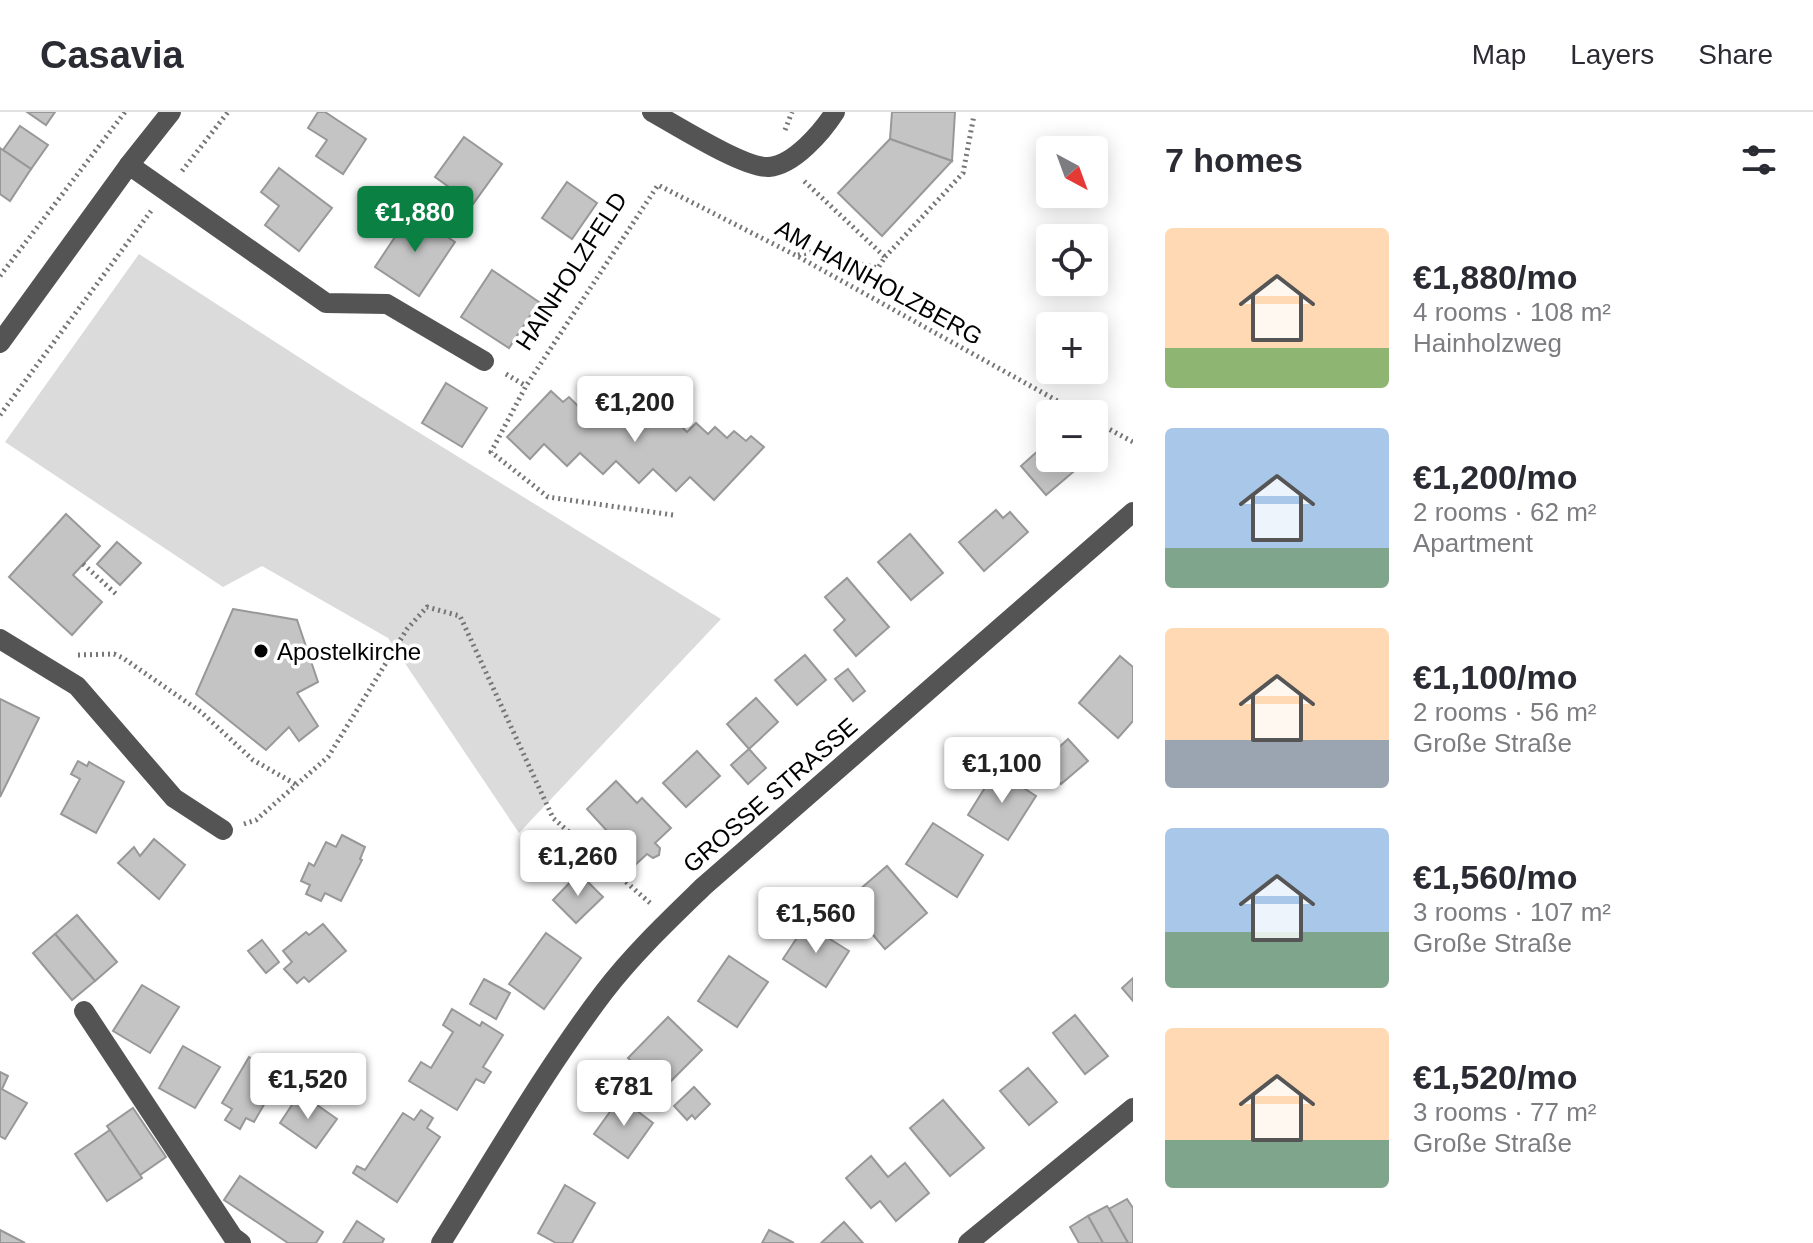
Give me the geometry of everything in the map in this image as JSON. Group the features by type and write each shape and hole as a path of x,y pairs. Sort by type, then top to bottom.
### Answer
{"street":[{"path":"0,343 171,112"},
{"path":"652,112 743,161 768,167 783,163 794,155 835,112"},
{"name":"HAINHOLZFELD","path":"129,165 326,303 387,304 484,361"},
{"name":"GROSSE STRASSE","path":"441,1243 596,1003 668,920 1133,512"},
{"path":"0,639 77,686 174,798 223,830"},
{"path":"84,1011 233,1237 241,1243"},
{"path":"968,1243 1133,1108"}],"path":[{"path":"0,276 125,112"},
{"path":"0,415 228,112"},
{"path":"797,256 812,252 878,268 963,173 974,115"},
{"path":"806,183 885,257"},
{"name":"AM HAINHOLZBERG","path":"658,185 797,256 1056,400"},
{"name":"HAINHOLZFELD","path":"658,185 526,386 491,452 548,497 673,515"},
{"path":"1108,429 1133,442"},
{"path":"83,564 116,594"},
{"path":"223,830 256,820 328,757 407,629 427,607 460,616 553,818 668,920"},
{"path":"33,657 114,654 123,658 201,712 253,760 297,785"}],"shaded area":[{"path":"139,254 342,385 721,619 519,833 388,638 262,566 223,587 5,442"}],"building":[{"path":"27,112 55,112 46,125"},
{"path":"318,112 325,112 366,139 343,174 316,156 327,140 308,128"},
{"path":"892,112 955,112 952,161 890,139"},
{"path":"20,126 48,145 31,169 3,150"},
{"path":"464,137 502,164 473,204 435,177"},
{"path":"890,139 952,161 882,236 838,193"},
{"path":"0,148 31,169 10,201 0,194"},
{"path":"279,168 332,208 299,251 265,225 279,206 261,192"},
{"path":"567,182 597,203 572,239 542,218"},
{"path":"411,213 455,242 419,296 375,267"},
{"path":"492,270 539,302 509,348 461,317"},
{"path":"446,383 487,408 462,447 422,423"},
{"path":"551,391 563,402 569,397 579,407 587,398 600,410 605,405 616,415 624,406 637,418 642,412 652,422 659,416 670,426 675,420 687,432 696,423 708,434 715,427 727,438 734,431 746,441 751,436 764,447 714,500 690,477 676,491 653,469 639,483 616,461 603,474 580,453 567,466 544,444 530,459 507,437"},
{"path":"1036,453 1036,472 1073,472 1046,495 1021,466"},
{"path":"996,510 1003,518 1010,512 1028,532 984,571 959,542"},
{"path":"66,514 100,546 73,575 102,602 72,635 9,577"},
{"path":"910,534 943,573 911,600 878,562"},
{"path":"117,542 141,563 120,585 97,564"},
{"path":"847,578 889,627 856,656 834,630 845,620 825,597"},
{"name":"Apostelkirche","path":"233,609 297,620 318,682 297,693 318,726 299,741 289,727 266,750 196,694"},
{"path":"805,655 826,680 797,705 775,680"},
{"path":"1120,656 1133,667 1133,721 1118,738 1079,703"},
{"path":"848,669 865,691 853,701 835,679"},
{"path":"756,698 778,722 749,749 727,724"},
{"path":"0,699 39,718 0,797"},
{"path":"1068,739 1088,761 1061,784 1042,763"},
{"path":"749,749 766,768 748,784 731,765"},
{"path":"697,751 720,776 686,807 663,783"},
{"path":"78,761 87,766 89,762 124,782 96,833 61,814 80,779 71,774"},
{"path":"996,770 1036,796 1008,840 968,815"},
{"path":"616,781 637,803 642,798 671,828 655,843 660,848 659,855 653,858 647,854 634,866 605,836 609,833 587,809"},
{"path":"933,823 983,855 957,897 906,864"},
{"path":"342,835 365,847 362,860 341,901 325,893 321,901 306,894 310,885 301,881 309,863 314,866 326,842 336,847"},
{"path":"154,839 185,865 159,899 118,863 134,847 140,856"},
{"path":"887,866 927,913 885,949 845,902"},
{"path":"579,873 603,897 576,923 553,900"},
{"path":"77,915 117,962 95,981 55,934"},
{"path":"323,924 346,951 309,982 304,977 297,983 284,969 292,962 283,951 306,932 309,935"},
{"path":"806,924 849,951 826,987 783,959"},
{"path":"546,933 581,958 544,1009 509,984"},
{"path":"55,934 95,981 72,1000 33,953"},
{"path":"262,940 279,962 266,973 248,951"},
{"path":"729,956 768,982 737,1027 698,1001"},
{"path":"1133,978 1133,1001 1122,988"},
{"path":"484,979 510,993 496,1019 470,1004"},
{"path":"142,985 179,1007 150,1053 113,1031"},
{"path":"452,1009 480,1026 482,1022 503,1035 483,1067 491,1072 484,1083 476,1079 457,1110 409,1081 421,1062 431,1068 453,1032 443,1025"},
{"path":"1075,1015 1108,1056 1085,1074 1053,1033"},
{"path":"668,1017 702,1050 661,1091 628,1058"},
{"path":"183,1046 220,1067 195,1108 159,1088"},
{"path":"249,1057 281,1075 254,1122 246,1118 240,1129 225,1120 232,1109 222,1103"},
{"path":"1028,1068 1057,1102 1029,1125 1000,1091"},
{"path":"0,1072 8,1076 2,1089 27,1103 5,1139 0,1136"},
{"path":"694,1087 710,1104 695,1119 692,1115 687,1120 674,1106"},
{"path":"300,1093 337,1119 316,1148 280,1123"},
{"path":"620,1098 653,1123 628,1158 594,1134"},
{"path":"943,1100 984,1148 950,1176 910,1128"},
{"path":"133,1108 166,1157 140,1175 107,1126"},
{"path":"421,1110 433,1118 427,1128 440,1137 397,1202 353,1173 357,1166 365,1170 403,1113 414,1120"},
{"path":"110,1130 142,1178 107,1201 75,1154"},
{"path":"871,1156 888,1177 905,1163 929,1193 896,1221 880,1201 871,1208 846,1178"},
{"path":"240,1176 323,1232 316,1243 288,1243 224,1200"},
{"path":"565,1185 595,1203 572,1243 556,1243 538,1233"},
{"path":"1127,1199 1133,1208 1133,1243 1128,1243 1109,1209"},
{"path":"1107,1206 1128,1243 1103,1243 1088,1216"},
{"path":"1088,1216 1103,1243 1079,1243 1070,1227"},
{"path":"357,1221 384,1239 382,1243 343,1243"},
{"path":"844,1222 863,1243 821,1243"},
{"path":"0,1230 25,1243 0,1243"},
{"path":"769,1230 794,1243 762,1243"}],"place":[{"name":"Apostelkirche","path":"261,651"}]}
